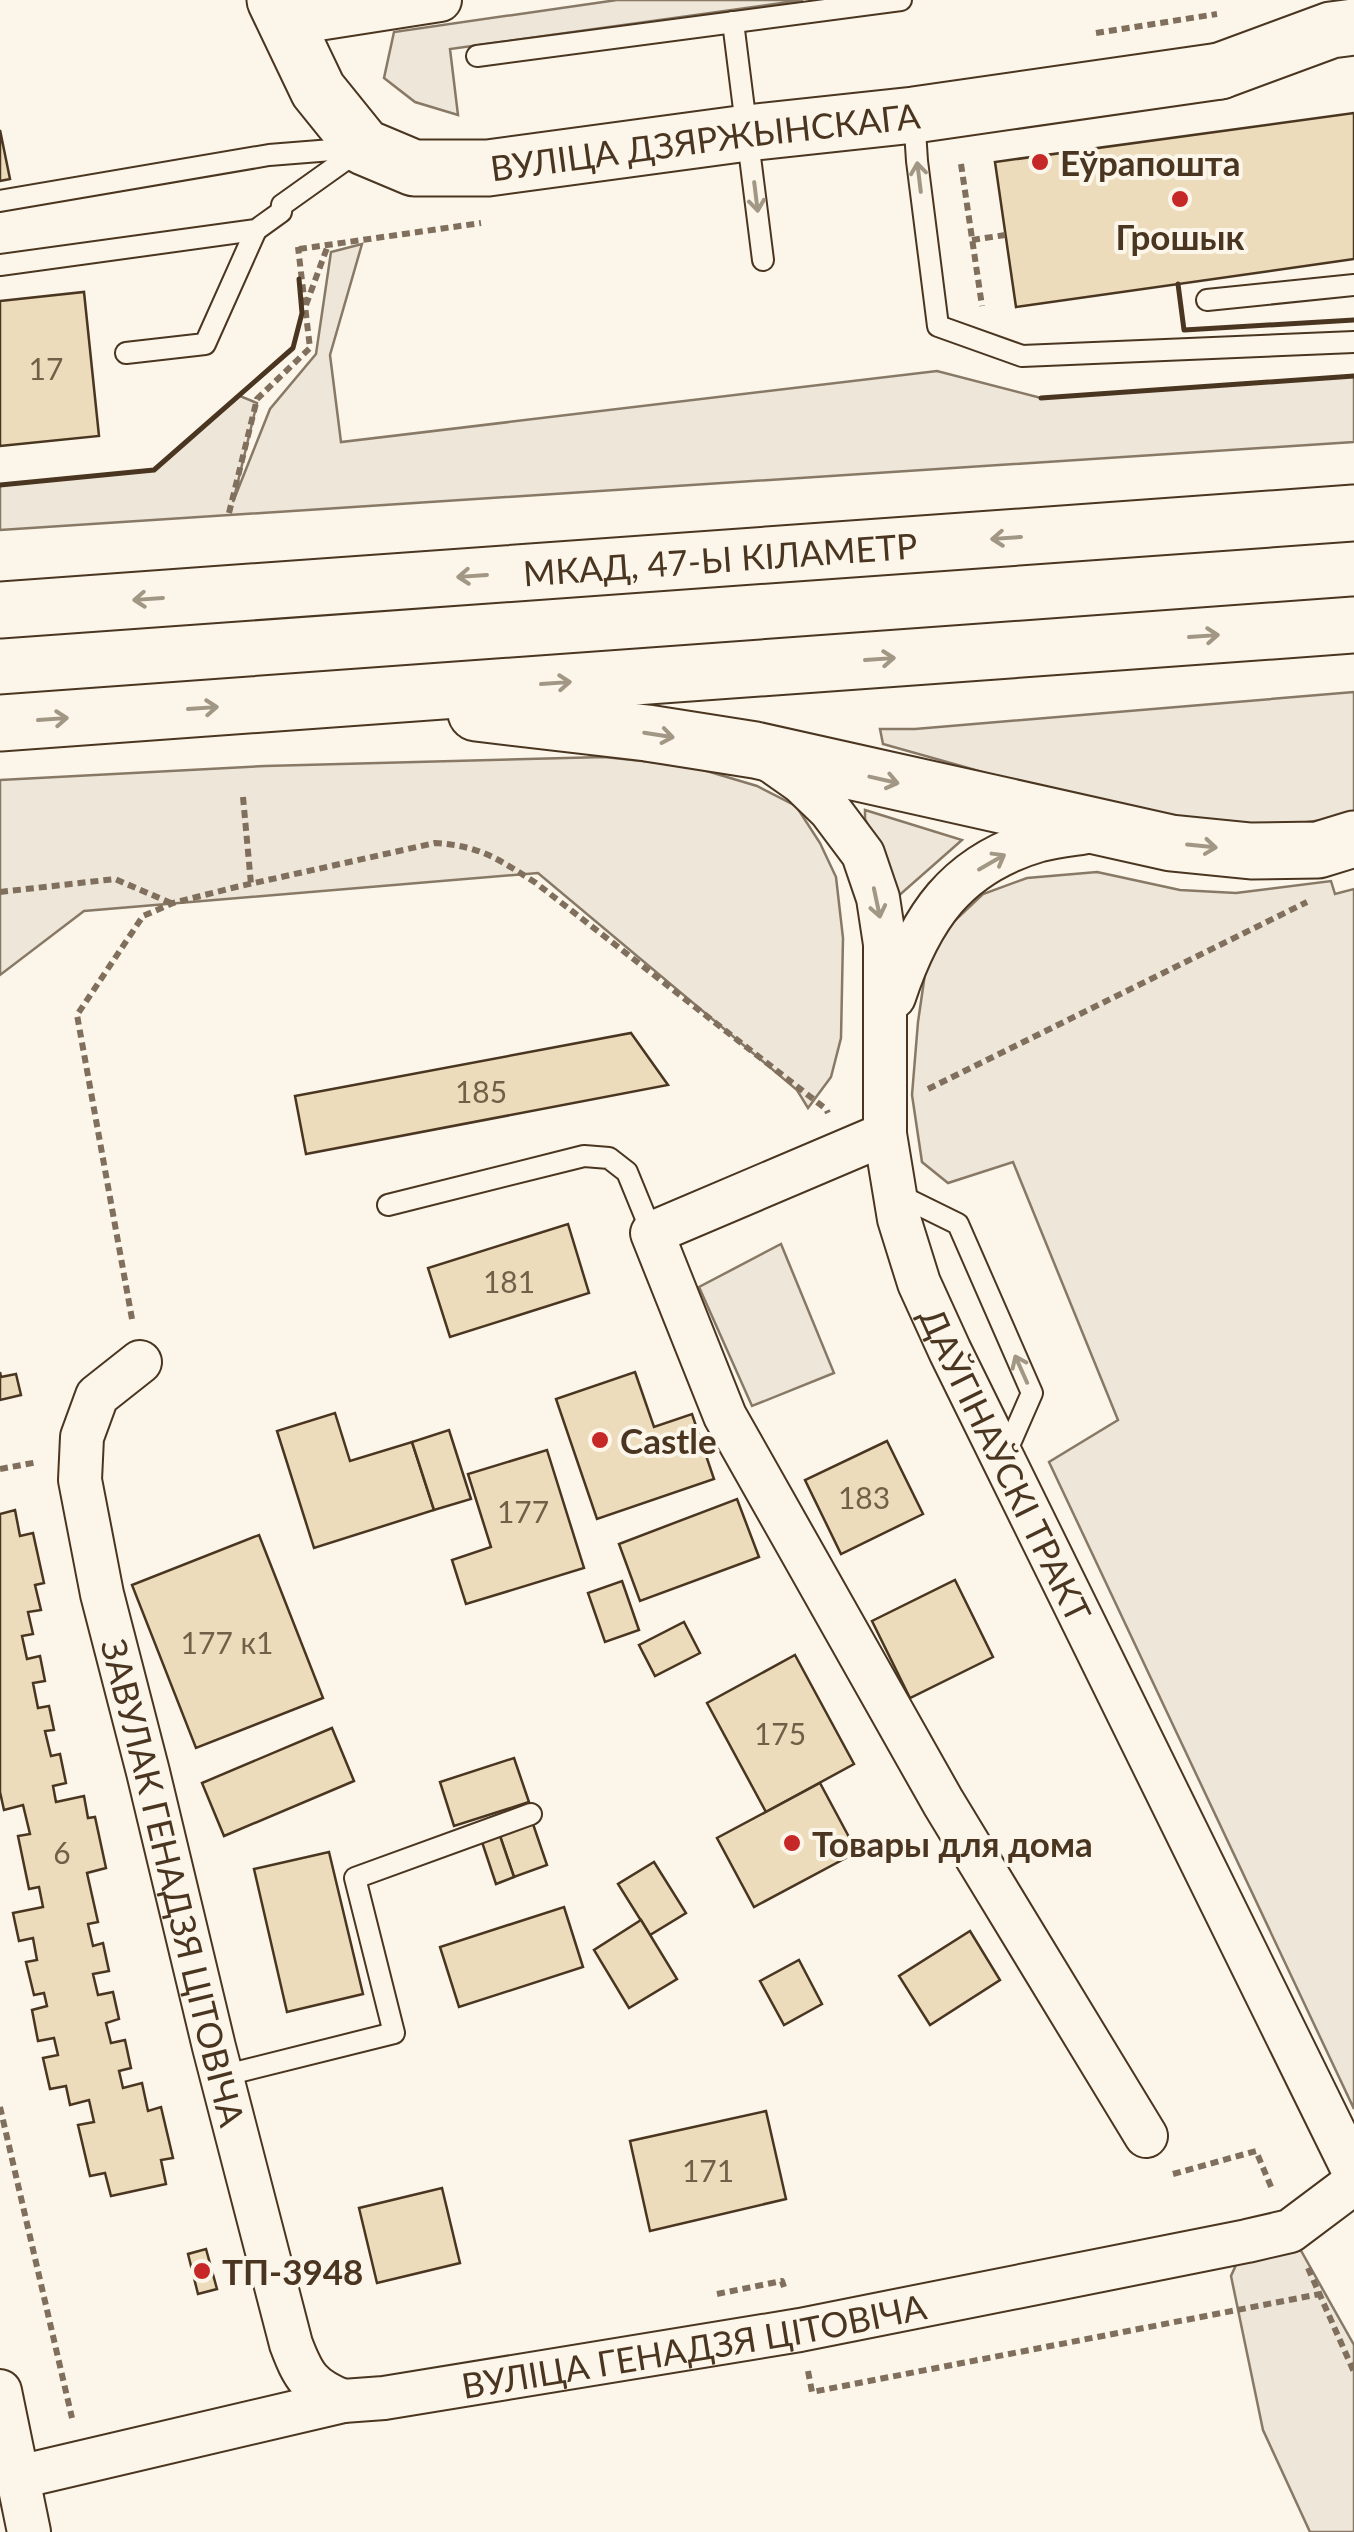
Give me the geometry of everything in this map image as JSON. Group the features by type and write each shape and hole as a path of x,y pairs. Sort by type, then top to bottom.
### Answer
{"main road":[{"name":"ВУЛІЦА ДЗЯРЖЫНСКАГА","path":"280,12 318,90 364,147 414,168 488,168 914,115 1220,71 1305,71 1342,34"},
{"path":"1103,530 1354,498"},
{"name":"МКАД, 47-Ы КІЛАМЕТР","path":"0,610 1354,513"},
{"path":"0,723 1354,625"},
{"path":"354,698 647,732 755,750 1171,843 1250,851 1318,850 1354,840"}],"street":[{"path":"280,12 440,0"},
{"name":"ДАЎГІНАЎСКІ ТРАКТ","path":"755,750 801,782 830,810 863,854 878,898 884,944 884,1026 866,1142 895,1193 919,1283 1354,2172"},
{"path":"884,1026 906,962 928,917 960,881 1001,855 1040,840 1103,829"},
{"path":"866,1142 652,1233 725,1416 944,1802 1146,2136"},
{"name":"ЗАВУЛАК ГЕНАДЗЯ ЦІТОВІЧА","path":"140,1362 97,1396 82,1437 80,1480 102,1594 291,2344 302,2373 321,2393 342,2401"},
{"name":"ВУЛІЦА ГЕНАДЗЯ ЦІТОВІЧА","path":"19,2478 342,2401 384,2398 800,2330 1247,2241 1290,2231 1354,2184"},
{"path":"0,2390 29,2532"}],"lane":[{"path":"477,56 901,0"},
{"path":"733,22 763,260"},
{"path":"914,115 916,160 938,326 1022,356 1354,342"},
{"path":"0,201 270,155 364,147"},
{"path":"0,264 256,230 281,212 282,205 364,147"},
{"path":"126,353 205,344 256,230"},
{"path":"1206,300 1354,285"},
{"path":"388,1206 584,1156 610,1158 627,1172 652,1233"},
{"path":"895,1193 958,1224 1032,1393 1003,1458"},
{"path":"222,2076 394,2033 355,1878 531,1814"}],"path":[{"path":"961,164 983,314"},
{"path":"972,240 1006,235"},
{"path":"305,306 328,244"},
{"path":"229,513 257,398"},
{"path":"244,797 251,884"},
{"path":"140,1362 77,1015 143,916 172,903 435,843 468,846 488,853 536,882 866,1142"},
{"path":"0,892 115,880 172,903"},
{"path":"921,1092 1320,896"},
{"path":"0,2107 72,2418"}],"shaded area":[{"path":"617,0 803,0 450,49 458,115 415,102 384,78 394,32"},
{"path":"362,244 330,355 341,442 937,371 1041,398 1354,376 1354,442 0,530 0,485 154,470 240,396 257,403 233,502 270,409 316,354 331,252"},
{"path":"1354,692 1354,814 1263,827 1203,825 1093,803 883,744 880,729 915,729"},
{"path":"604,757 690,766 757,786 796,806 820,843 836,877 843,938 841,1038 831,1077 808,1108 797,1090 538,873 84,911 0,975 0,780 265,766"},
{"path":"865,810 962,840 895,899 885,859 865,819"},
{"path":"1097,872 1180,890 1236,893 1331,881 1335,894 1354,889 1354,2109 1049,1462 1118,1420 1013,1162 948,1183 922,1162 912,1095 918,1022 926,967 948,927 983,894 1027,878"},
{"path":"781,1244 834,1373 752,1406 699,1287"},
{"path":"1290,2231 1354,2345 1354,2532 1310,2532 1263,2430 1231,2276 1247,2241"}],"building":[{"path":"1354,113 1354,259 1016,307 995,162"},
{"path":"0,130 10,179 0,181"},
{"path":"84,292 99,436 0,446 0,301"},
{"path":"631,1033 668,1085 306,1154 295,1096"},
{"path":"568,1224 589,1293 450,1337 428,1268"},
{"path":"0,1372 1,1377 16,1374 21,1395 0,1400"},
{"path":"635,1372 654,1427 692,1414 714,1479 597,1519 556,1399"},
{"path":"335,1413 350,1461 412,1442 434,1510 314,1548 277,1431"},
{"path":"449,1430 471,1499 434,1510 412,1442"},
{"path":"887,1441 923,1514 841,1554 805,1480"},
{"path":"547,1450 584,1568 466,1604 452,1560 491,1547 468,1474"},
{"path":"737,1499 759,1557 640,1601 619,1544"},
{"path":"15,1510 20,1536 33,1533 44,1583 35,1585 41,1610 28,1612 33,1634 22,1636 27,1659 40,1656 45,1681 33,1683 38,1708 49,1706 54,1730 45,1731 51,1756 60,1754 66,1783 53,1786 56,1802 84,1796 88,1818 95,1817 106,1868 87,1873 98,1922 88,1924 93,1946 103,1943 109,1971 93,1974 98,1995 113,1992 119,2019 106,2023 111,2043 125,2040 131,2068 119,2071 123,2088 142,2083 148,2111 161,2107 173,2158 161,2160 166,2184 111,2196 105,2173 90,2176 78,2125 94,2122 89,2100 70,2105 66,2086 50,2089 43,2058 58,2055 54,2038 38,2041 32,2010 47,2006 44,1993 34,1995 26,1962 37,1960 33,1938 19,1941 13,1913 43,1907 39,1887 29,1889 18,1836 30,1834 23,1805 4,1810 0,1792 0,1514"},
{"path":"259,1535 323,1698 196,1748 132,1585"},
{"path":"955,1580 993,1657 910,1698 872,1621"},
{"path":"622,1581 639,1630 605,1642 588,1593"},
{"path":"684,1622 700,1653 655,1676 639,1645"},
{"path":"795,1655 854,1764 766,1812 707,1703"},
{"path":"332,1728 354,1781 224,1836 202,1783"},
{"path":"514,1758 529,1802 454,1826 440,1782"},
{"path":"820,1783 857,1852 754,1907 717,1838"},
{"path":"533,1824 547,1865 514,1877 500,1836"},
{"path":"500,1836 514,1877 496,1884 482,1842"},
{"path":"329,1852 363,1994 287,2012 254,1869"},
{"path":"654,1862 686,1913 650,1935 618,1884"},
{"path":"564,1907 583,1967 459,2007 440,1947"},
{"path":"641,1920 677,1979 629,2008 594,1950"},
{"path":"970,1931 1000,1980 930,2025 899,1976"},
{"path":"799,1960 822,2004 784,2025 760,1981"},
{"path":"766,2111 786,2199 650,2231 630,2141"},
{"path":"442,2188 460,2263 377,2283 359,2208"},
{"name":"ТП-3948","path":"206,2249 217,2289 198,2294 188,2254"}],"wall":[{"path":"0,485 154,470 293,348 302,313 299,279"},
{"path":"1178,284 1184,330 1354,320"},
{"path":"1041,398 1354,376"}],"place":[{"name":"Еўрапошта","path":"1040,162"},
{"name":"Грошык","path":"1180,199"},
{"name":"Castle","path":"600,1440"},
{"name":"Товары для дома","path":"792,1843"},
{"name":"ТП-3948","path":"202,2271"}]}
